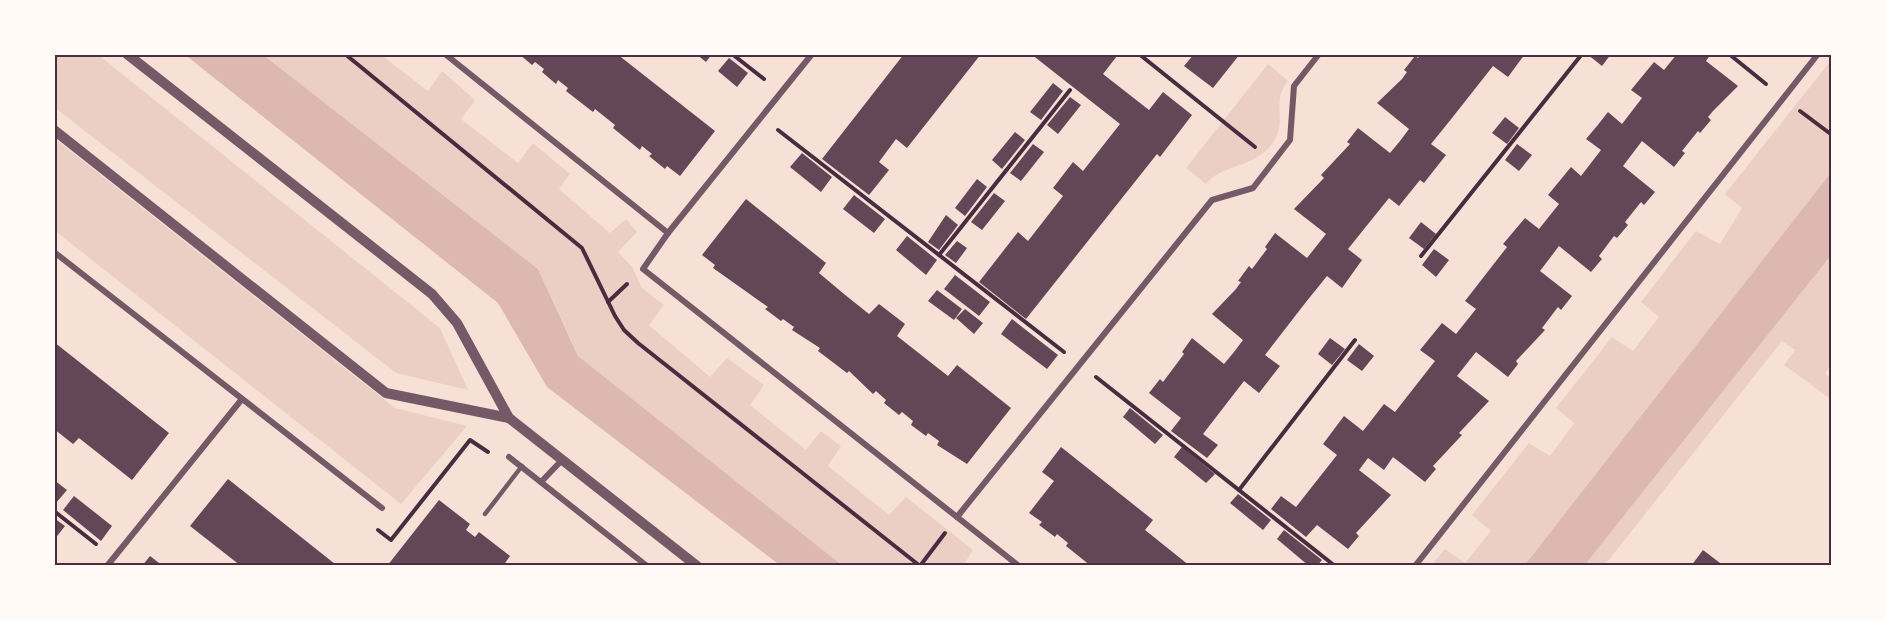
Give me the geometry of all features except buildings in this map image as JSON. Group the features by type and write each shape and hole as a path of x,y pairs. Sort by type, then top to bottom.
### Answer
{"street":[{"path":"127,54 432,294 457,323 508,418 697,566"},
{"path":"445,54 668,233"},
{"path":"812,54 668,233 643,269 1019,566"},
{"path":"957,517 1212,200 1253,188 1274,162 1290,140 1294,86 1319,54"},
{"path":"1416,566 1818,54"},
{"path":"54,130 386,393 508,418"},
{"path":"54,252 382,508"},
{"path":"107,566 242,399"},
{"path":"509,457 647,566"},
{"path":"542,482 562,460"}],"lane":[{"path":"485,514 522,466"}],"path":[{"path":"345,54 582,248 615,316 624,330 638,343 920,566 957,517"},
{"path":"732,54 782,92"},
{"path":"1139,54 1274,162"},
{"path":"1421,256 1582,54"},
{"path":"1729,54 1832,135"},
{"path":"939,255 1070,90"},
{"path":"762,117 1335,566"},
{"path":"1239,490 1355,340"},
{"path":"382,508 370,525 391,540 470,440 500,461 509,457"},
{"path":"54,511 113,558"}],"shaded area":[{"path":"54,54 97,54 440,328 468,390 396,373 54,107"},
{"path":"184,54 262,54 538,269 578,356 843,566 781,566 547,387 498,303"},
{"path":"262,54 380,54 428,91 442,71 475,100 461,119 518,163 533,143 570,174 559,189 610,233 626,219 637,232 618,252 632,267 642,288 664,305 649,325 710,377 727,358 764,385 750,405 806,450 821,431 841,446 828,466 889,515 906,497 973,550 963,566 843,566 579,357 538,269"},
{"path":"1832,59 1832,171 1524,566 1431,566 1445,549 1465,563 1491,531 1472,515 1529,443 1550,456 1574,423 1556,408 1612,337 1633,351 1659,317 1641,302 1696,231 1720,244 1742,208 1725,194"},
{"path":"1268,64 1288,81 1281,95 1277,135 1262,154 1222,172 1206,184 1186,168"},
{"path":"54,138 395,408 467,426 401,504 54,230"},
{"path":"1832,171 1832,254 1584,566 1524,566"},
{"path":"1832,254 1832,364 1825,373 1832,379 1832,400 1784,365 1795,350 1782,341 1604,566 1584,566"}]}
